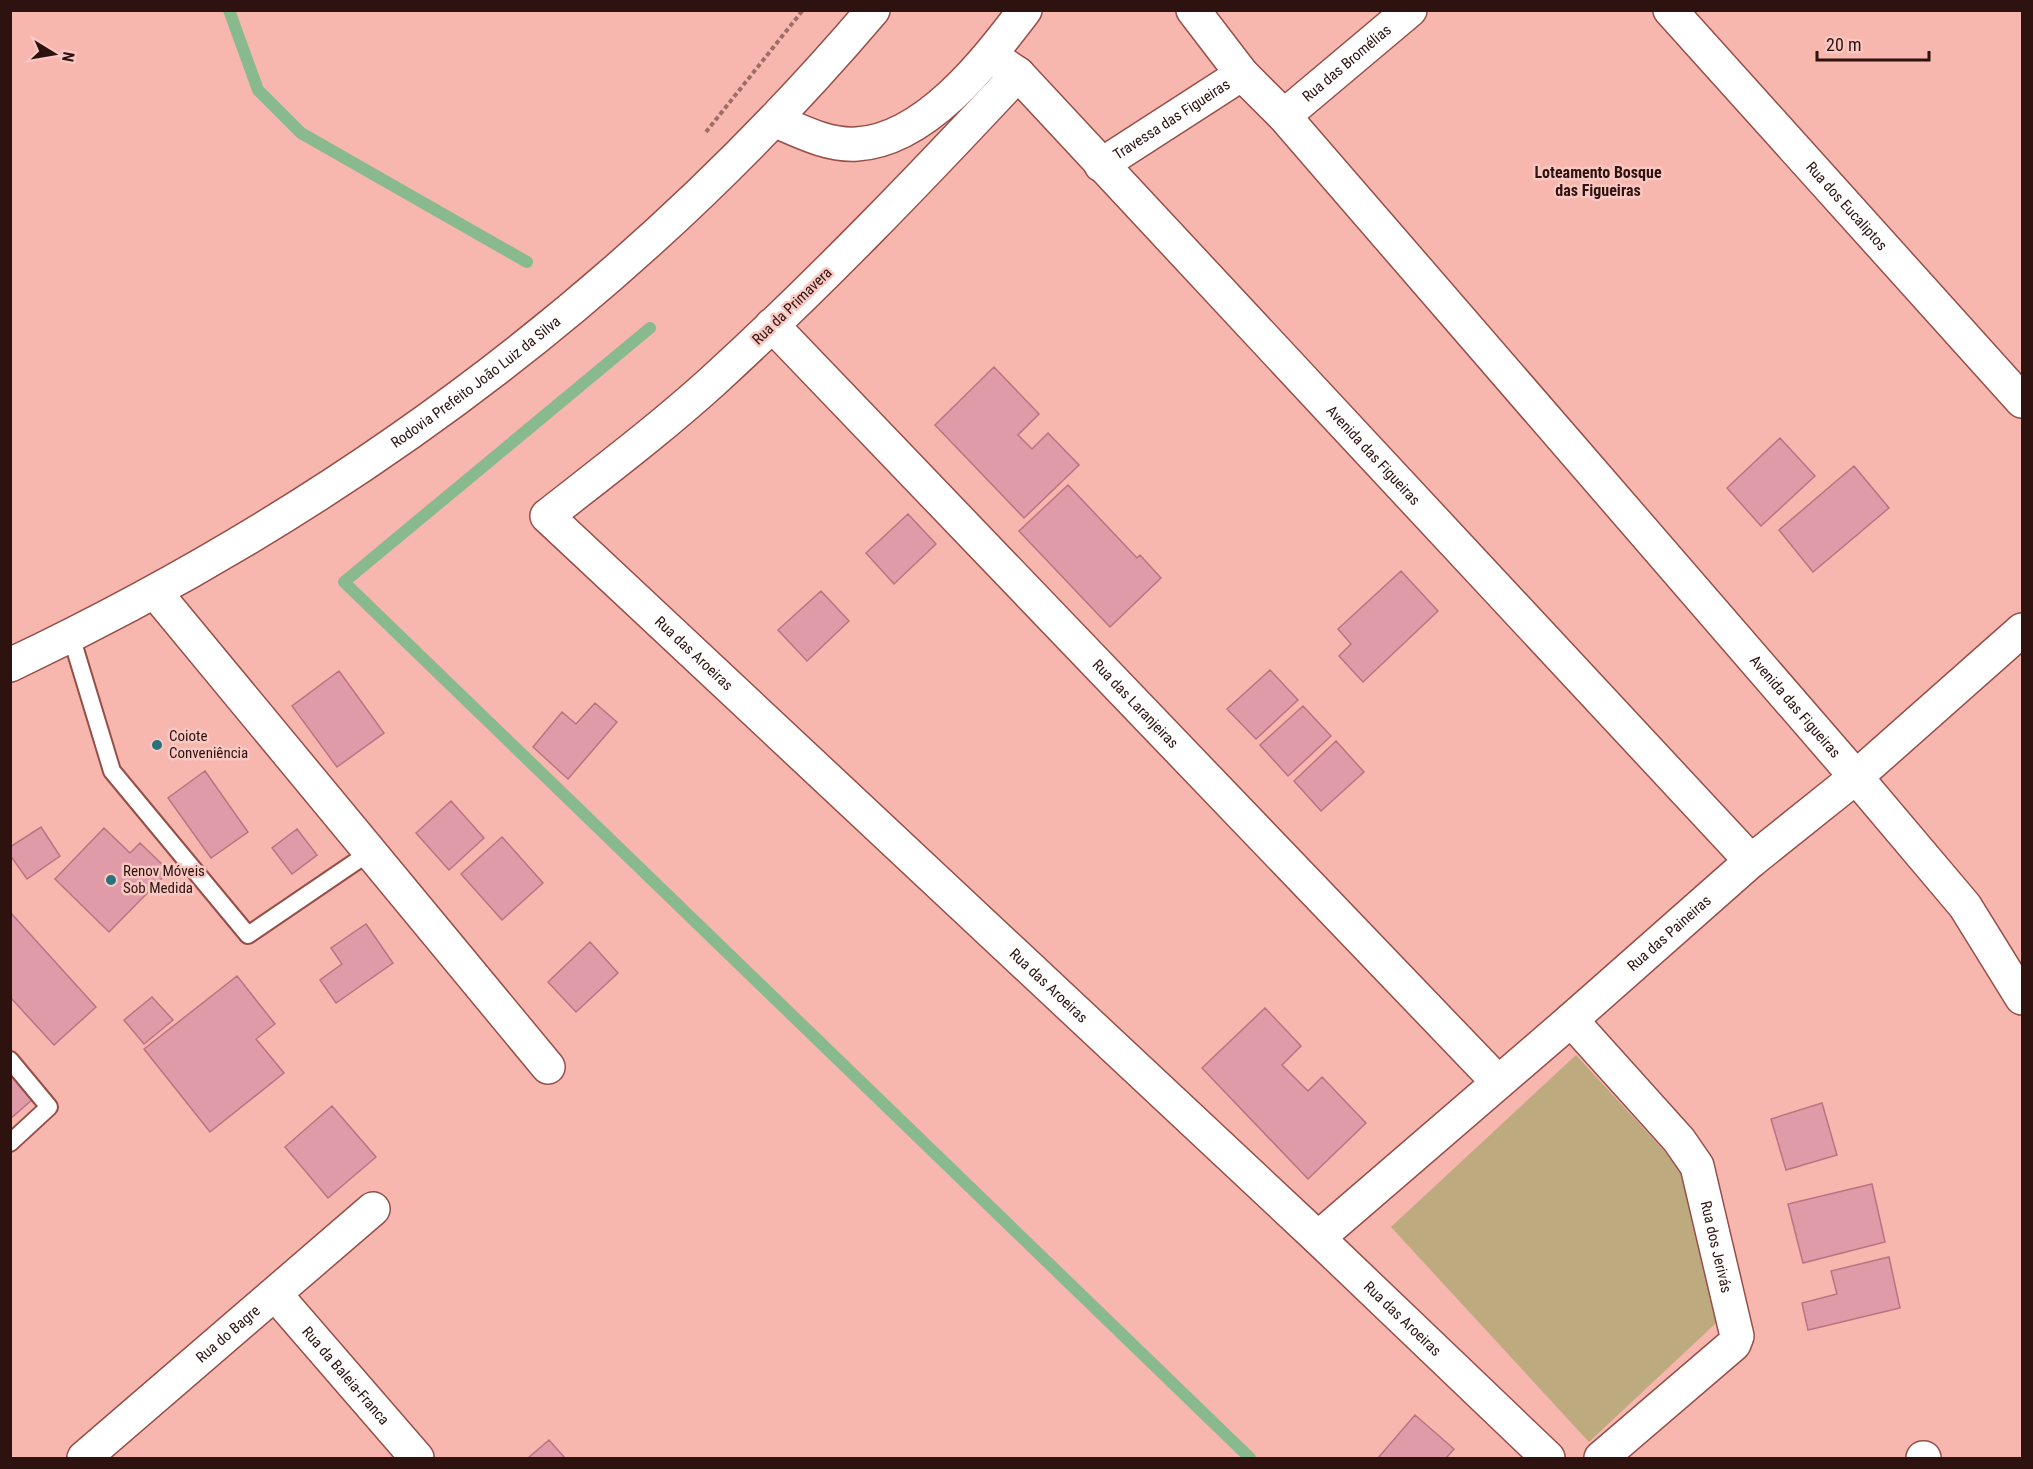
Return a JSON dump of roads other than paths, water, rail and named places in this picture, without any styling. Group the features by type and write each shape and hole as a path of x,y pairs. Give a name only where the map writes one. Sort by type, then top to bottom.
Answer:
{"street":[{"name":"Rodovia Prefeito João Luiz da Silva","path":"10,665 155,592 279,520 384,452 480,382 615,272 692,202 774,120 873,10"},
{"path":"774,120 823,141 856,145 888,139 917,122 957,91 990,55 1025,10"},
{"name":"Avenida das Figueiras","path":"1193,10 1242,74 1284,116 1965,906 2022,998"},
{"name":"Rua das Bromélias","path":"1284,116 1410,10"},
{"name":"Rua dos Eucaliptos","path":"1670,10 2022,401"},
{"name":"Avenida das Figueiras","path":"990,55 1018,74 1751,861"},
{"name":"Rua da Primavera","path":"547,516 646,438 772,325 857,243 1018,74"},
{"name":"Travessa das Figueiras","path":"1101,165 1242,74"},
{"name":"Rua das Laranjeiras","path":"772,325 1498,1082"},
{"name":"Rua das Aroeiras","path":"547,516 1318,1238 1548,1458"},
{"path":"155,592 548,1067"},
{"name":"Rua das Paineiras","path":"1318,1238 1751,861 1856,777 2022,630"},
{"name":"Rua dos Jerivás","path":"1571,1020 1693,1158 1697,1166 1737,1336 1734,1344 1601,1458"},
{"name":"Rua do Bagre","path":"84,1458 373,1209"},
{"name":"Rua da Baleia-Franca","path":"275,1294 417,1458"}],"lane":[{"path":"71,636 111,771 248,935 370,852"},
{"path":"10,1060 49,1107 10,1143"}],"waterway":[{"path":"229,10 258,90 301,133 527,262"},
{"path":"650,328 344,582 1250,1458"}],"place":[{"name":"Coiote Conveniência","path":"157,745"},
{"name":"Renov Móveis Sob Medida","path":"111,880"}],"district":[{"name":"Loteamento Bosque das Figueiras","path":"1598,181"}]}
